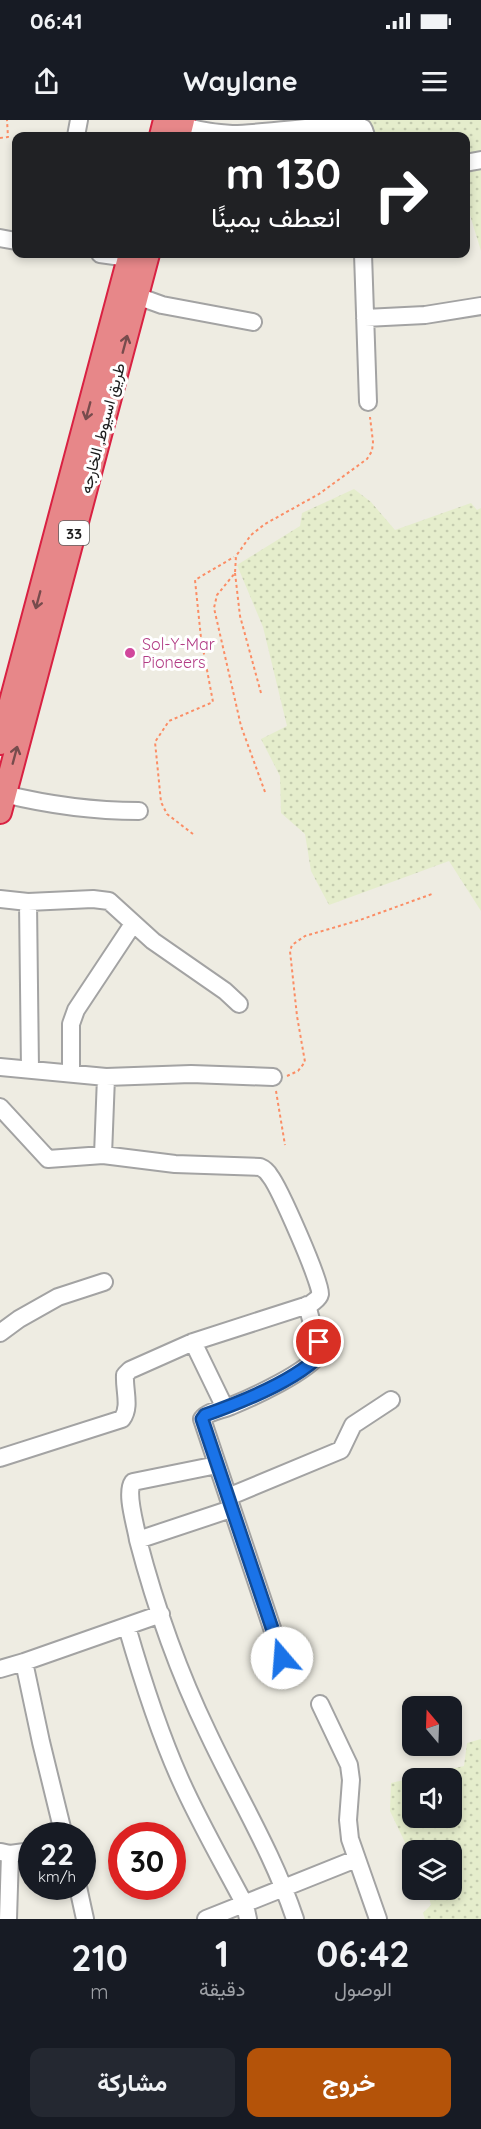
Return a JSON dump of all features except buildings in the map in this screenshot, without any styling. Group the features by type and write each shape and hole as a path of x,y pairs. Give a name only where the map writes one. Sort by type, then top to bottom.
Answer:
{"highway":[{"name":"طريق اسيوط, الخارجه","path":"1,800 62,546 135,258"},
{"name":"طريق اسيوط, الخارجه","path":"0,743 137,296 136,258"}],"street":[{"path":"288,132 315,131 337,122 360,127 365,132"},
{"path":"177,125 211,132"},
{"path":"363,258 368,402"},
{"path":"137,296 162,305 254,322"},
{"path":"365,318 425,315 481,306"},
{"path":"1,800 91,810 139,812"},
{"path":"0,898 28,902 103,900 109,902 166,951 225,991 239,1004"},
{"path":"28,902 30,1070"},
{"path":"71,1073 71,1024 76,1010 133,924"},
{"path":"0,1067 106,1077 191,1074 273,1077"},
{"path":"103,1155 106,1077"},
{"path":"0,1107 48,1159 103,1155 175,1164 264,1169 272,1177 320,1287 319,1297 307,1305 192,1342 127,1372 124,1383 127,1408 122,1419 0,1458"},
{"path":"0,1333 19,1319 58,1297 104,1282"},
{"path":"282,1658 202,1419 205,1415 225,1408 290,1376 320,1355 319,1342 307,1305"},
{"path":"192,1342 225,1408"},
{"path":"138,1540 230,1503 341,1450 344,1448 353,1425 391,1400"},
{"path":"217,1465 140,1479 131,1484 131,1503 147,1573 193,1700 208,1734 251,1815 284,1888 295,1919"},
{"path":"0,1669 127,1628 161,1614"},
{"path":"127,1628 148,1699 179,1778 246,1912"},
{"path":"24,1662 61,1822"},
{"path":"320,1704 349,1766 351,1780 348,1820 350,1839 378,1919"},
{"path":"5,1853 8,1919"},
{"path":"207,1919 246,1912 284,1888 356,1859"},
{"path":"81,1900 85,1919"}],"path":[{"path":"0,138 8,137 7,120"},
{"path":"193,834 167,814 161,802 155,742 170,721 213,702 201,638 195,580 236,556 251,535 265,525 319,495 367,459 372,451 373,442 368,402"},
{"path":"236,556 235,573 240,616 261,693"},
{"path":"235,573 217,595 214,608 241,726 265,792"},
{"path":"285,1145 273,1077 288,1076 298,1071 305,1062 297,1016 290,951 292,945 306,936 360,920 432,894"}],"green space":[{"path":"358,120 481,120 481,251 470,215 470,132 358,132"},
{"path":"354,489 371,502 395,530 471,503 477,510 481,508 481,911 449,861 329,905 311,871 305,834 281,813 280,776 261,739 287,726 263,627 237,565 300,526 302,513"},
{"path":"481,1739 481,1919 425,1919 423,1913 431,1905 430,1900 462,1900 462,1840 404,1840 390,1811 391,1783 402,1780 402,1828 462,1828 462,1768 455,1768 464,1766 467,1743"}],"place":[{"name":"Sol-Y-Mar Pioneers","path":"130,653"}],"route":[{"path":"282,1658 202,1419 203,1416 231,1406 307,1366 320,1355 319,1342"}]}
